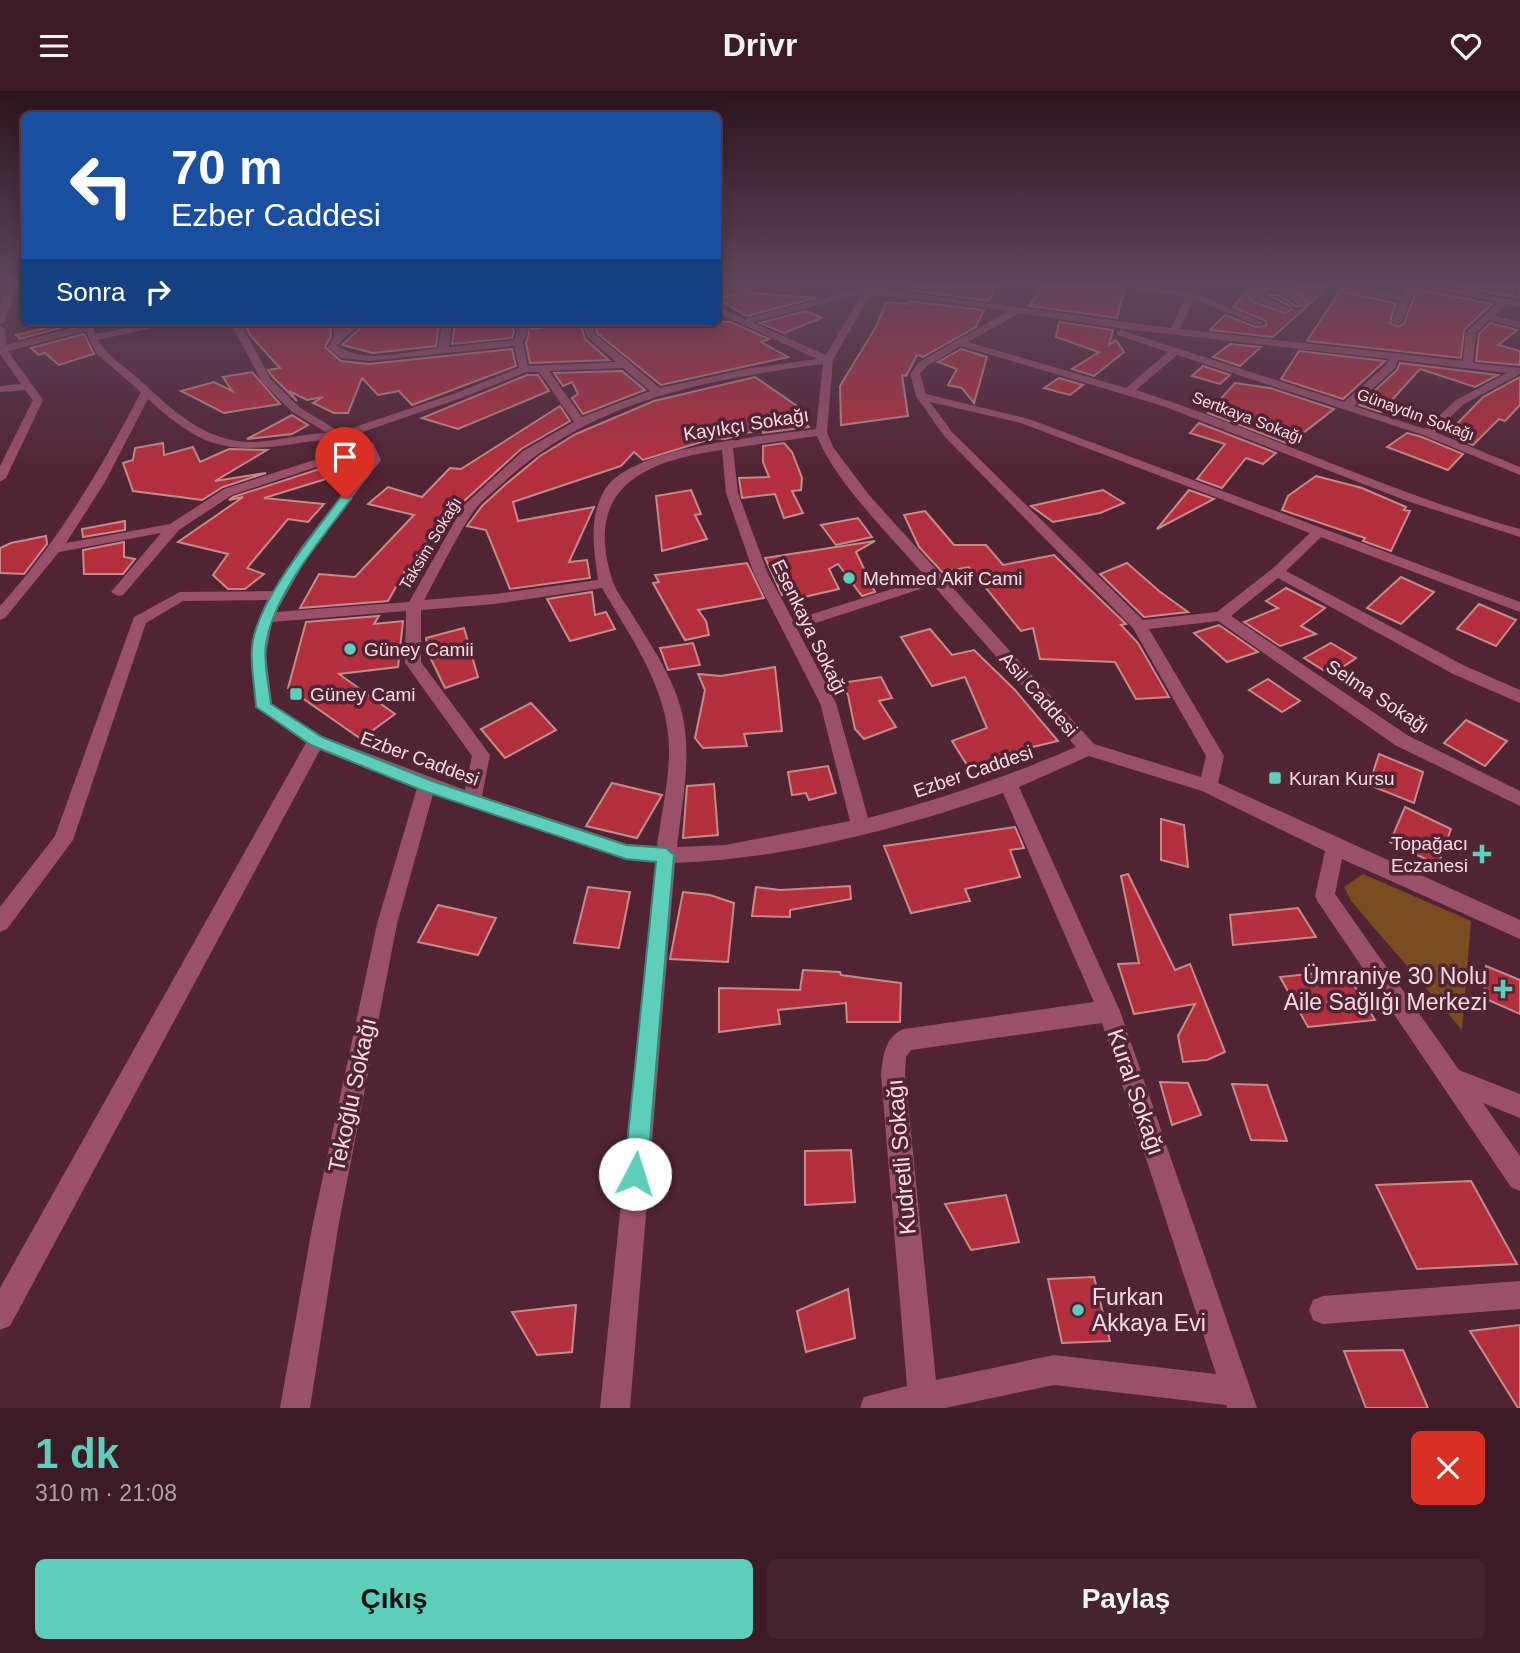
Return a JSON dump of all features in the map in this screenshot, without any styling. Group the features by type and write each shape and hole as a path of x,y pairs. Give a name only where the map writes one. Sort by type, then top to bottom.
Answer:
{"street":[{"path":"94,347 177,419 221,443 256,444 339,436 460,395 523,369 625,365"},
{"path":"249,347 266,380 295,409 339,436 357,439 369,446"},
{"path":"334,347 345,356 369,358 476,347"},
{"path":"519,347 523,369"},
{"path":"605,347 658,392"},
{"path":"800,347 828,360"},
{"path":"821,432 828,360 835,347"},
{"path":"952,347 923,364 915,374 920,397 948,434 1139,625 1215,756 1208,786"},
{"name":"Sertkaya Sokağı","path":"976,347 1130,390 1236,428 1381,488 1520,533"},
{"name":"Günaydın Sokağı","path":"1168,347 1427,433 1520,471"},
{"path":"1325,347 1519,371"},
{"path":"1468,364 1470,347"},
{"path":"0,478 37,400 1,350"},
{"path":"1130,390 1176,350"},
{"path":"1347,406 1391,366 1395,356"},
{"name":"Taksim Sokağı","path":"472,800 481,755 413,663 414,605 469,508 527,454 580,423 658,392 751,371 828,360"},
{"path":"542,369 580,423"},
{"path":"1427,433 1460,402 1519,371"},
{"path":"0,389 28,386"},
{"path":"0,615 59,548 113,459 146,392"},
{"path":"920,397 1025,421 1519,607"},
{"name":"Kayıkçı Sokağı","path":"615,1408 666,855 678,755 673,709 655,665 606,583 598,533 610,491 641,466 695,450 821,432"},
{"name":"Asil Caddesi","path":"821,432 827,447 864,498 1088,749 1208,786 1335,848 1520,930"},
{"name":"Esenkaya Sokağı","path":"727,445 732,493 761,574 791,626 828,703 861,827"},
{"path":"118,592 173,527 228,492 369,446"},
{"name":"Ezber Caddesi","path":"369,446 375,460 300,559 267,618 259,646 264,707 316,741 427,785 626,852 666,855 725,853 861,827 940,807 1007,784 1088,749"},
{"path":"59,548 173,527"},
{"path":"1139,625 1221,616 1277,572 1317,533"},
{"path":"1277,572 1459,670 1520,697"},
{"path":"791,626 937,579"},
{"path":"267,618 495,599 606,583"},
{"path":"0,923 63,840 139,620 180,597 279,595"},
{"name":"Selma Sokağı","path":"1221,616 1401,740 1520,799"},
{"path":"0,1316 316,741"},
{"name":"Kural Sokağı","path":"1007,784 1109,1011 1239,1400"},
{"name":"Tekoğlu Sokağı","path":"295,1408 325,1228 384,937 427,785"},
{"path":"1335,848 1325,896 1520,1178"},
{"name":"Kudretli Sokağı","path":"923,1398 893,1075 895,1053 904,1040 1109,1011"},
{"path":"1452,1079 1520,1106"},
{"path":"1323,1310 1520,1295"},
{"path":"875,1408 1054,1370 1239,1400"}],"shaded area":[{"path":"1363,874 1471,921 1462,1030 1352,902 1344,887"}],"building":[{"path":"91,347 94,354 59,365 45,353 39,355 31,348"},
{"path":"261,347 326,347 341,361 369,364 512,349 516,366 412,405 399,391 378,395 362,378 348,413 334,413 313,403 323,397 307,400 289,391 297,401 268,370 280,368"},
{"path":"352,347 423,347 373,353"},
{"path":"527,347 595,347 609,360 530,363"},
{"path":"615,347 771,347 788,357 661,385"},
{"path":"863,347 940,347 923,357 917,355 906,376 902,375 908,416 841,425 840,386"},
{"path":"1086,347 1121,347 1124,352 1094,376 1072,369 1099,352"},
{"path":"1225,347 1260,347 1240,366 1213,357"},
{"path":"1366,347 1462,347 1461,358"},
{"path":"1478,347 1507,347 1520,351 1520,365 1476,361"},
{"path":"961,349 987,357 974,403 962,388 948,385 957,369 938,362"},
{"path":"1299,351 1385,361 1343,399 1281,379"},
{"path":"1400,363 1498,375 1475,387 1420,369 1381,412 1359,405 1397,370"},
{"path":"1203,366 1230,375 1220,384 1192,376"},
{"path":"622,371 645,390 583,414 572,398 578,394 572,382 563,386 554,373"},
{"path":"252,372 280,404 224,413 181,391 214,382 232,391 223,377"},
{"path":"527,375 538,375 549,391 458,429 422,418"},
{"path":"755,377 797,406 809,427 763,433 762,429 725,439 714,438 643,460 634,452 621,466 513,502 518,521 594,507 569,562 587,560 590,578 510,589 486,530 467,526 482,506 506,484 540,456 576,434 654,401"},
{"path":"1520,377 1520,405 1505,421 1499,419 1473,445 1440,431 1443,428 1450,431 1483,397"},
{"path":"1059,378 1083,385 1070,395 1044,388"},
{"path":"1235,383 1270,388 1334,409 1289,444 1208,413"},
{"path":"560,406 570,421 521,449 462,503 450,525 411,571 410,568 405,571 388,601 300,608 319,574 355,577 414,515 368,504 388,487 422,497 450,468 461,469"},
{"path":"292,415 308,425 292,434 247,439"},
{"path":"1199,423 1276,453 1263,464 1246,458 1222,488 1197,479 1225,444 1190,433"},
{"path":"1407,433 1463,454 1448,470 1387,447"},
{"path":"163,443 164,455 193,447 200,462 229,449 267,450 215,481 266,473 223,487 202,500 133,491 123,463 133,460 135,448"},
{"path":"784,443 792,452 802,478 801,490 792,491 803,513 784,518 775,494 742,498 739,478 769,477 763,462 763,446"},
{"path":"350,459 352,471 264,498 324,504 308,522 288,519 247,568 264,574 245,589 228,589 213,575 228,554 178,542 243,497 229,500 233,497"},
{"path":"1316,476 1362,488 1410,511 1391,551 1363,541 1365,538 1282,510 1288,496"},
{"path":"691,490 701,514 695,515 707,539 662,551 656,496"},
{"path":"1103,490 1124,503 1100,513 1053,522 1031,506"},
{"path":"1189,490 1214,499 1157,529"},
{"path":"925,511 954,545 986,545 1003,565 1054,555 1126,624 1121,625 1138,643 1169,697 1136,699 1115,662 1040,659 1033,628 1021,631 969,567 942,572 919,547 904,515"},
{"path":"858,518 872,537 836,545 821,525"},
{"path":"125,521 125,530 83,537 82,529"},
{"path":"46,536 47,544 24,574 0,573 0,548"},
{"path":"875,541 856,552 875,592 862,596 838,564 829,569 839,589 795,599 792,593 782,595 765,558"},
{"path":"124,542 124,557 135,559 123,574 84,574 83,550"},
{"path":"747,563 764,598 698,610 706,621 709,635 685,640 653,583 659,582 655,575"},
{"path":"1127,563 1188,612 1144,617 1100,574"},
{"path":"1401,577 1434,592 1401,624 1367,608"},
{"path":"1286,588 1325,608 1301,626 1316,634 1280,646 1244,622 1278,608 1266,601"},
{"path":"592,592 595,615 606,612 615,629 570,641 547,599"},
{"path":"1479,604 1516,620 1496,646 1457,629"},
{"path":"379,616 374,624 403,621 398,667 339,674 395,714 361,739 288,688 306,622"},
{"path":"1219,625 1258,652 1227,662 1194,633"},
{"path":"464,628 478,677 445,688 429,655 426,638"},
{"path":"930,629 952,655 974,650 1015,690 1058,741 1007,753 1011,759 967,765 952,741 987,728 965,677 932,686 901,637"},
{"path":"693,643 700,665 668,670 660,648"},
{"path":"1331,643 1356,658 1331,675 1304,658"},
{"path":"775,667 782,731 744,734 747,746 703,748 695,738 705,690 698,674 721,676"},
{"path":"881,677 892,698 879,701 896,727 864,739 855,729 848,695 841,683"},
{"path":"1268,679 1300,701 1282,712 1249,690"},
{"path":"531,703 556,730 505,758 481,729"},
{"path":"1466,720 1507,741 1485,766 1444,743"},
{"path":"1379,754 1423,772 1414,803 1369,785"},
{"path":"828,766 836,793 809,800 806,793 792,795 788,772"},
{"path":"612,783 662,795 637,838 586,826"},
{"path":"714,784 718,835 683,838 687,786"},
{"path":"1405,807 1451,829 1438,865 1390,842"},
{"path":"1161,819 1184,825 1188,867 1161,860"},
{"path":"1015,827 1024,848 1010,850 1020,877 965,889 970,901 911,913 884,846"},
{"path":"1128,874 1175,970 1190,964 1225,1052 1207,1060 1183,1062 1178,1036 1195,1004 1134,1014 1118,964 1139,963 1121,876"},
{"path":"850,886 851,899 790,910 790,917 752,916 756,887 780,890"},
{"path":"588,887 630,892 619,948 574,943"},
{"path":"683,892 710,895 734,903 728,962 670,959"},
{"path":"438,905 496,918 478,955 418,942"},
{"path":"1298,908 1316,937 1233,945 1230,915"},
{"name":"Ümraniye 30 Nolu Aile Sağlığı Merkezi","path":"1486,966 1520,980 1520,1014 1484,998"},
{"path":"803,970 840,972 841,975 901,983 900,1022 847,1022 846,1003 778,1010 780,1024 719,1032 719,988 800,990"},
{"path":"1345,970 1375,1020 1308,1027 1280,977"},
{"path":"1160,1082 1188,1083 1201,1115 1172,1125"},
{"path":"1232,1084 1267,1085 1287,1141 1251,1140"},
{"path":"851,1150 855,1202 805,1205 805,1151"},
{"path":"1471,1181 1517,1264 1417,1269 1376,1185"},
{"path":"1006,1195 1019,1242 971,1250 945,1204"},
{"name":"Furkan Akkaya Evi","path":"1094,1277 1110,1341 1062,1343 1048,1279"},
{"path":"848,1289 855,1338 806,1352 797,1311"},
{"path":"576,1305 572,1352 537,1355 512,1312"},
{"path":"1520,1325 1520,1408 1518,1408 1470,1331"},
{"path":"1403,1350 1428,1408 1366,1408 1344,1351"}],"place":[{"name":"Mehmed Akif Cami","path":"849,578"},
{"name":"Güney Camii","path":"350,649"},
{"name":"Güney Cami","path":"296,694"},
{"name":"Kuran Kursu","path":"1275,778"},
{"name":"Topağacı Eczanesi","path":"1482,854"},
{"name":"Ümraniye 30 Nolu Aile Sağlığı Merkezi","path":"1503,989"},
{"name":"Furkan Akkaya Evi","path":"1078,1310"}],"route":[{"path":"345,499 300,559 267,618 259,646 264,707 316,741 427,785 626,852 666,855 635,1174"}]}
